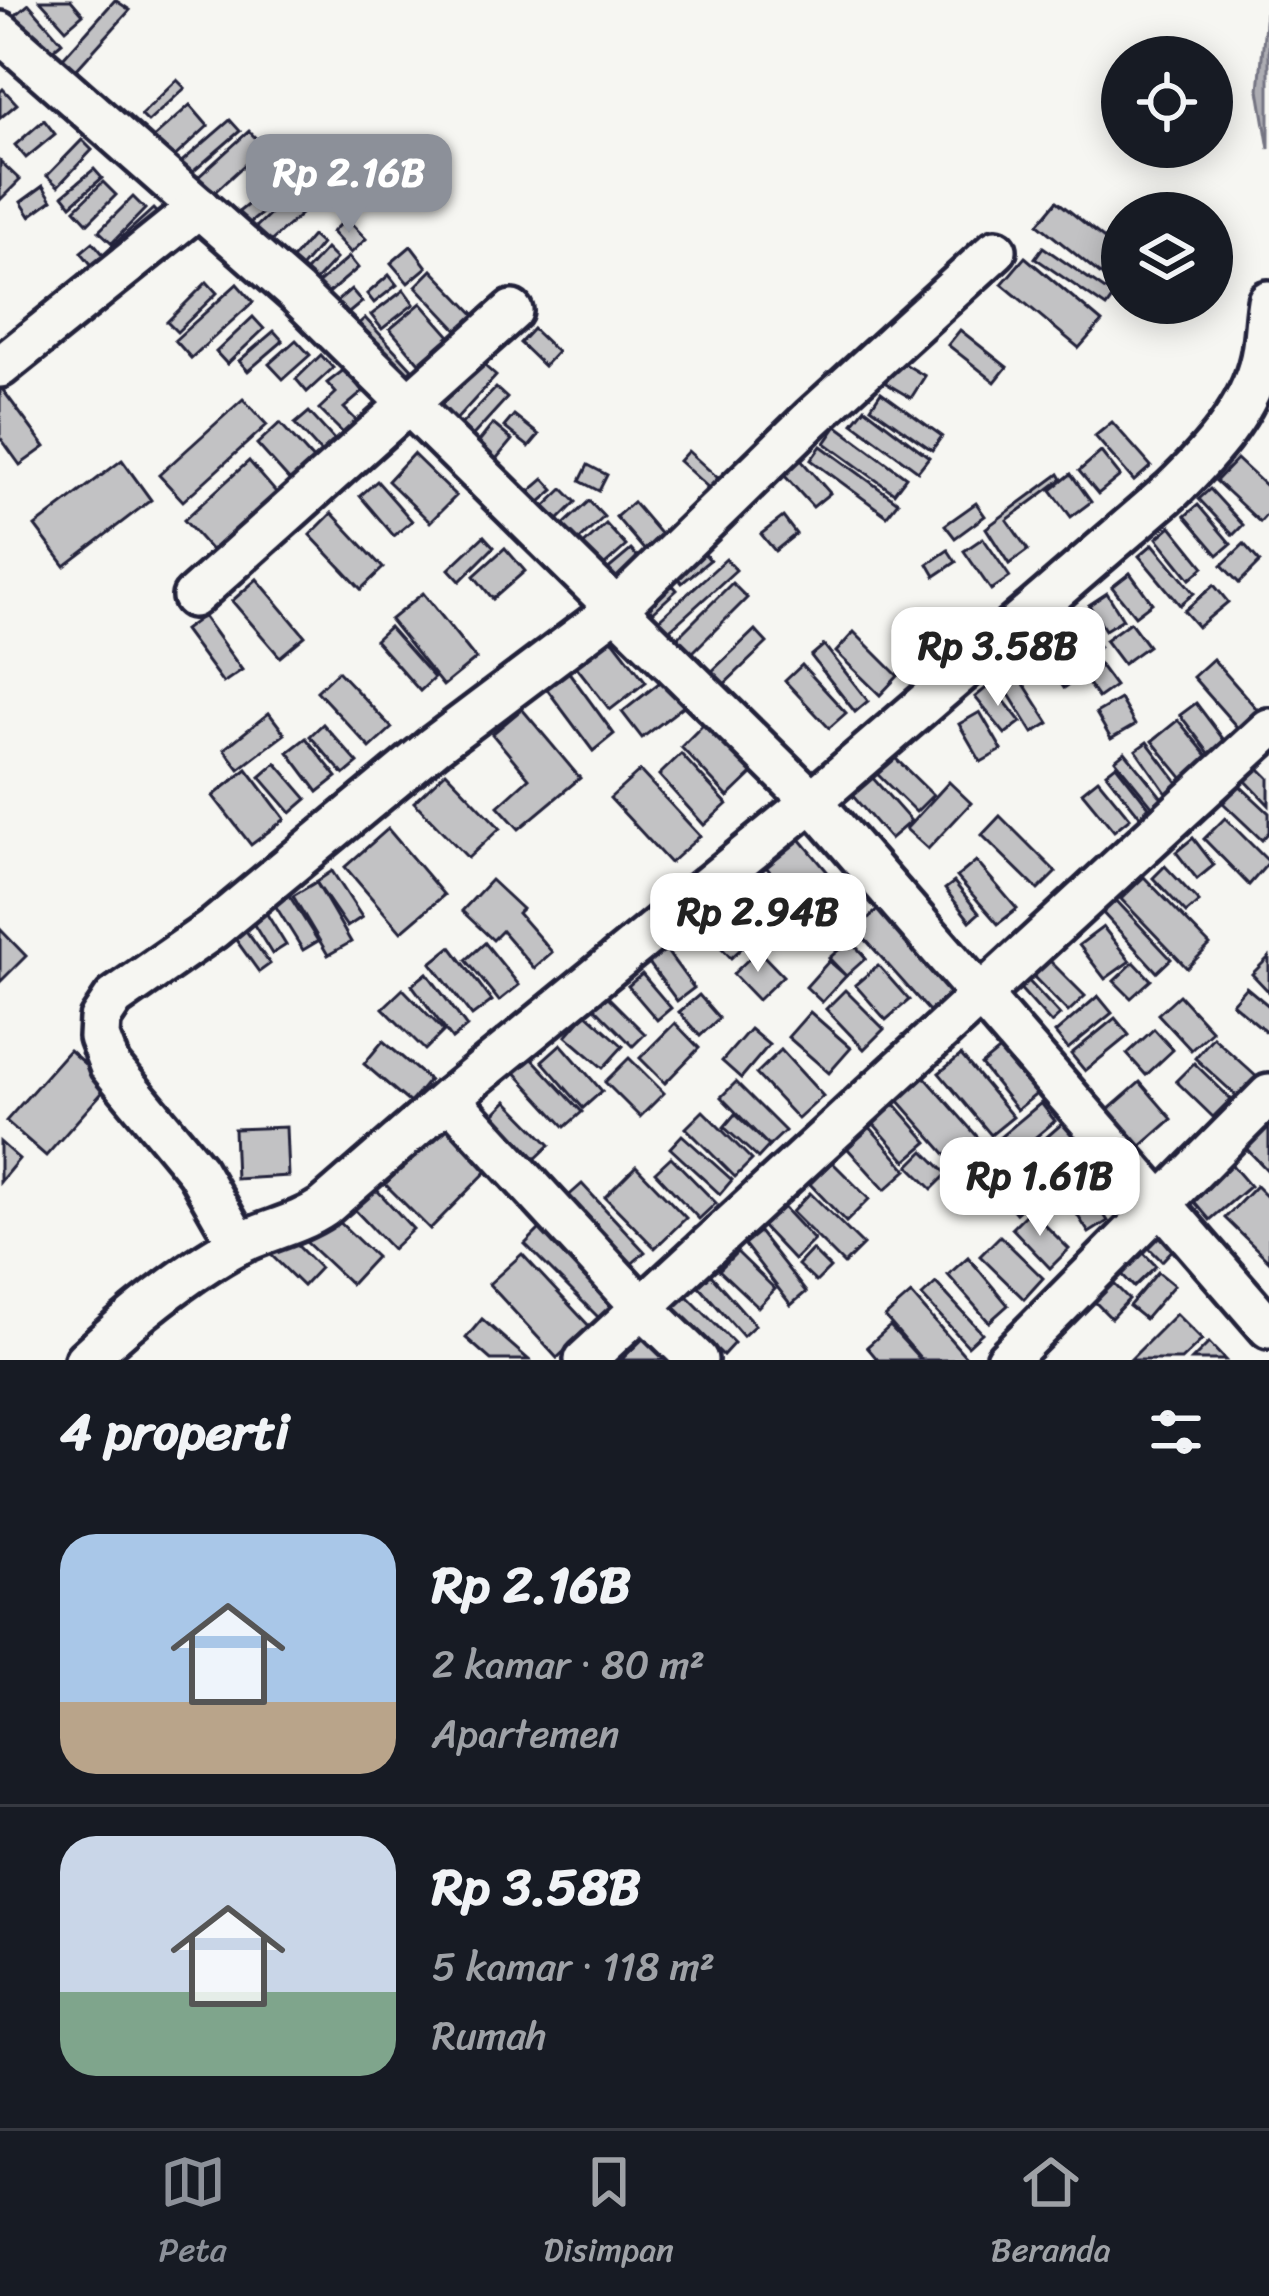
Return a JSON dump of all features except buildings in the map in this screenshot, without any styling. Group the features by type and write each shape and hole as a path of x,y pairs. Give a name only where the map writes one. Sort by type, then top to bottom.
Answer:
{"street":[{"path":"0,32 296,293 812,801 1269,1328"},
{"path":"0,367 199,207"},
{"path":"238,1244 196,1171 110,1066 99,1037 100,1019 114,998 213,929 434,746 616,608 812,418 996,250"},
{"path":"85,1360 124,1324 238,1244 303,1222 324,1208 449,1098 812,801 1148,512 1217,444 1261,362 1268,302"},
{"path":"193,597 512,310"},
{"path":"585,1360 1269,729"},
{"path":"1006,1360 1269,1095"},
{"path":"449,1098 697,1360"}],"shaded area":[{"path":"1269,0 1269,149 1259,90"}]}
